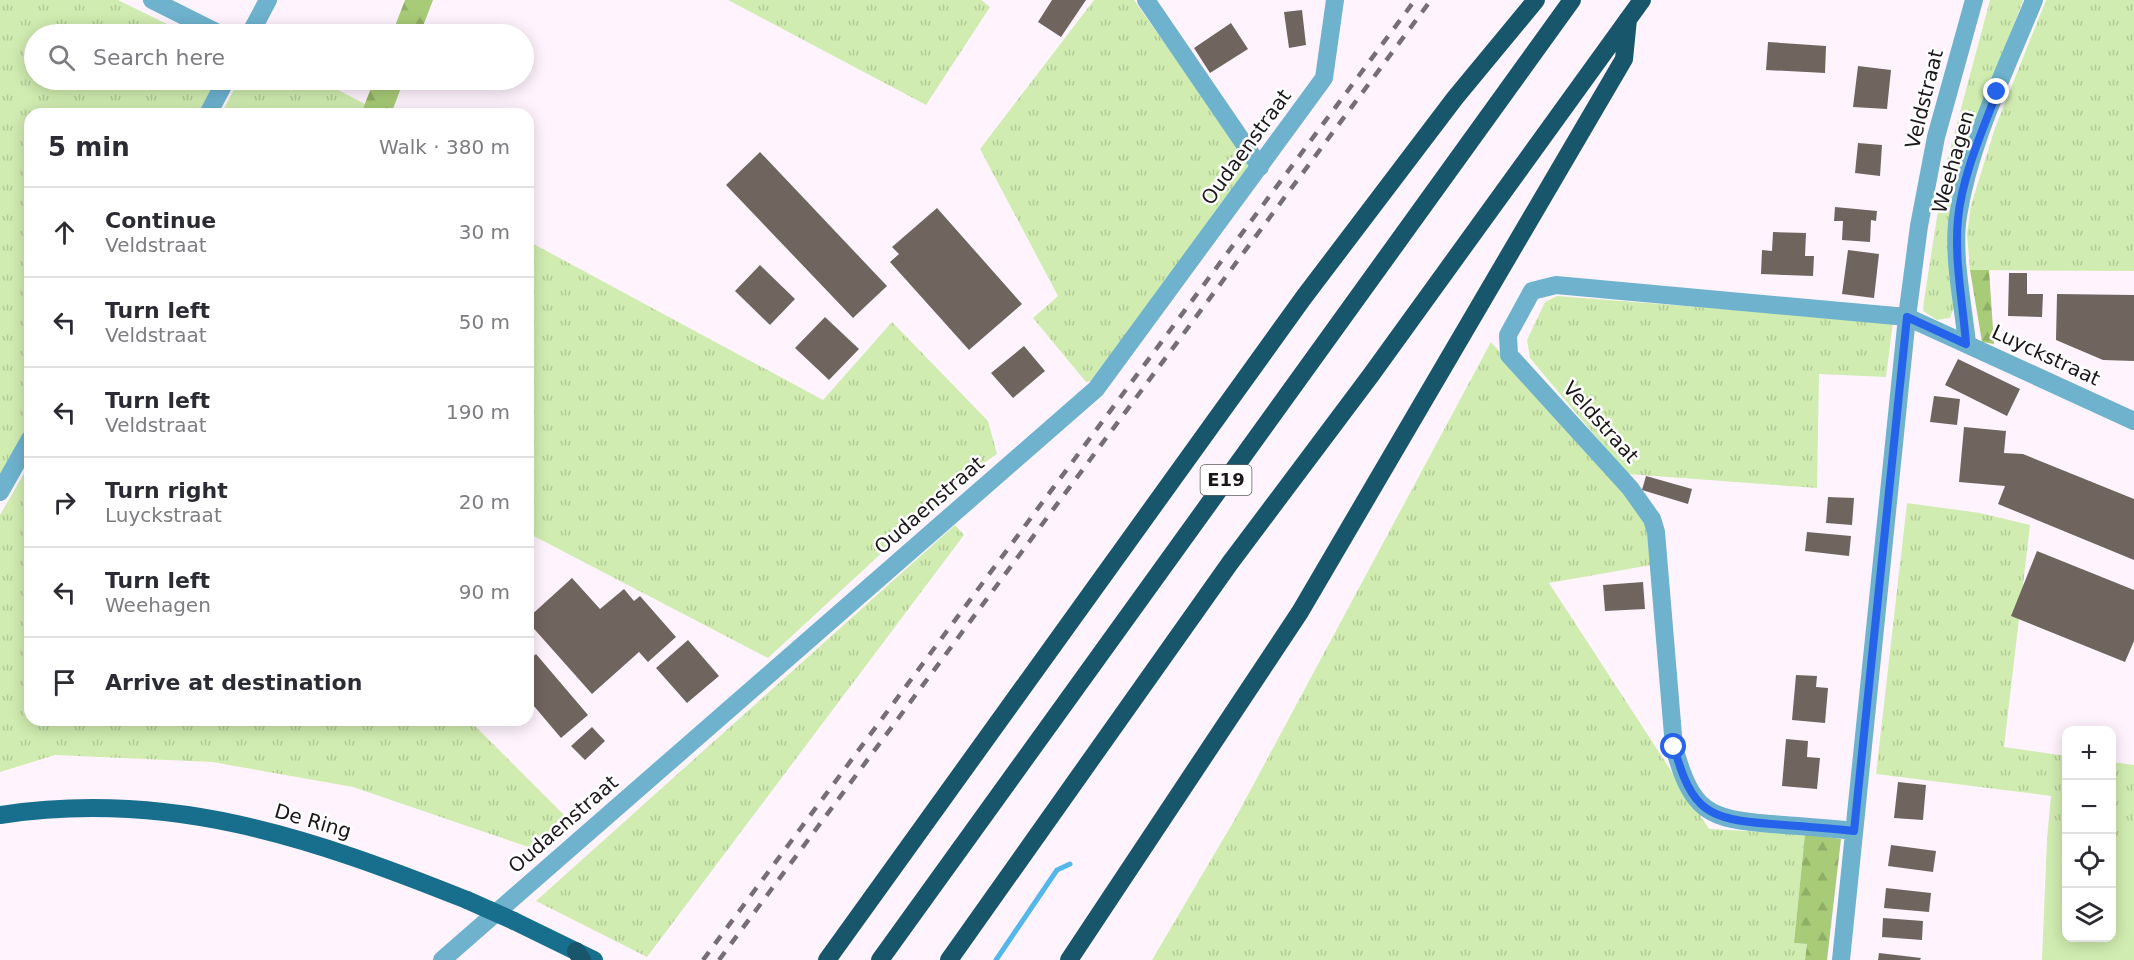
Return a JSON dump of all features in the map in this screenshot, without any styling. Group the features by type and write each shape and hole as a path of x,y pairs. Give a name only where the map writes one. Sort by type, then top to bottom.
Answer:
{"highway":[{"path":"827,960 1304,297 1462,89 1536,0"},
{"name":"E19","path":"880,960 1572,0"},
{"name":"E19","path":"949,960 1230,563 1378,365 1642,0"},
{"path":"1069,960 1300,612 1624,59 1628,19"}],"main road":[{"name":"De Ring","path":"0,815 32,810 115,807 207,817 310,841 371,862 466,900 514,921 579,955 594,960"}],"street":[{"path":"152,0 200,24"},
{"path":"255,24 268,0"},
{"path":"1146,0 1260,167"},
{"name":"Oudaenstraat","path":"442,960 1096,389 1324,78 1335,0"},
{"name":"Veldstraat","path":"1841,960 1907,317 1919,226 1936,137 1974,0"},
{"name":"Weehagen","path":"1966,344 1957,239 1958,217 1977,146 2034,0"},
{"path":"211,108 221,90"},
{"name":"Veldstraat","path":"1854,831 1722,818 1701,804 1690,789 1674,747 1656,532 1652,519 1630,488 1509,355 1508,335 1532,291 1556,285 1907,317"},
{"name":"Luyckstraat","path":"1907,317 2134,421"},
{"path":"0,492 24,450"}],"green space":[{"path":"0,0 118,0 167,24 24,24 24,90 211,90 201,108 24,108 24,433 0,477"},
{"path":"405,0 433,0 424,24 396,24"},
{"path":"728,0 981,0 990,7 926,105"},
{"path":"1094,0 1134,0 1243,153 1248,165 1246,172 1091,381 1086,382 1033,318 1058,296 980,149"},
{"path":"1990,0 2023,0 1953,194 1949,218 1955,305 1950,318 1937,320 1923,311 1944,172"},
{"path":"2046,0 2134,0 2134,271 1970,270 1967,234 1971,205 1995,128"},
{"path":"234,90 338,90 365,104 363,108 224,108"},
{"path":"370,90 400,90 393,108 363,108"},
{"path":"534,244 823,400 892,322 988,421 997,454 962,479 768,658 534,536"},
{"path":"1970,270 1989,270 1994,344 1982,342"},
{"path":"1557,296 1893,322 1886,377 1819,374 1817,488 1627,474 1530,358 1527,340 1545,302"},
{"path":"1491,342 1639,508 1650,540 1651,565 1549,583 1709,829 1805,834 1794,943 1807,944 1805,960 1152,960 1235,819"},
{"path":"24,473 24,726 475,726 574,825 534,849 353,787 212,762 55,755 0,772 0,515"},
{"path":"1907,503 1980,513 2030,525 2004,747 2062,755 2062,839 2047,839 2051,796 1876,774"},
{"path":"955,525 964,535 647,957 536,901"},
{"path":"2116,763 2134,765 2134,841 2116,841"},
{"path":"1805,834 1841,839 1827,960 1805,960 1807,944 1794,943"},
{"path":"2047,839 2062,839 2062,942 2116,942 2116,841 2134,841 2134,960 2042,960"}],"building":[{"path":"1052,0 1086,0 1061,37 1038,22"},
{"path":"1302,10 1306,45 1289,48 1284,12"},
{"path":"1231,23 1248,49 1210,73 1194,48"},
{"path":"1768,42 1826,46 1825,73 1766,70"},
{"path":"1858,66 1891,70 1887,109 1853,107"},
{"path":"1858,143 1882,145 1880,176 1855,173"},
{"path":"760,152 887,286 853,318 726,185"},
{"path":"1835,207 1877,211 1876,221 1871,220 1870,242 1842,240 1843,221 1834,221"},
{"path":"937,208 1022,304 969,350 890,262 899,254 892,247"},
{"path":"1773,232 1806,233 1805,256 1814,256 1813,276 1761,274 1762,250 1772,251"},
{"path":"1848,250 1879,254 1874,298 1842,294"},
{"path":"760,265 795,299 770,325 735,291"},
{"path":"2009,273 2027,273 2027,294 2043,294 2042,317 2008,316"},
{"path":"2057,294 2134,295 2134,361 2103,360 2056,340"},
{"path":"825,317 859,349 829,380 795,348"},
{"path":"1024,346 1045,371 1013,398 991,373"},
{"path":"1958,359 2020,389 2007,416 1945,385"},
{"path":"1934,396 1960,399 1957,425 1930,422"},
{"path":"1964,427 2006,431 2004,453 2023,454 2134,499 2134,560 1998,504 2005,486 1959,482"},
{"path":"1646,476 1692,489 1688,504 1642,490"},
{"path":"1828,497 1854,498 1852,525 1826,523"},
{"path":"1807,532 1851,536 1849,556 1805,551"},
{"path":"2037,551 2134,590 2134,641 2125,662 2011,616"},
{"path":"572,578 600,609 624,589 634,601 640,596 676,637 648,662 639,652 592,694 534,629 534,613"},
{"path":"1643,582 1645,609 1605,611 1603,585"},
{"path":"688,640 719,676 687,703 656,668"},
{"path":"536,654 588,715 561,738 534,706 534,656"},
{"path":"1796,675 1817,676 1816,687 1828,688 1825,723 1792,720"},
{"path":"592,727 605,741 585,760 571,746"},
{"path":"1786,739 1808,741 1807,757 1820,758 1817,789 1782,786"},
{"path":"1898,782 1926,785 1923,820 1894,818"},
{"path":"1891,845 1936,851 1933,872 1888,866"},
{"path":"1886,888 1931,893 1929,912 1884,908"},
{"path":"1883,918 1923,921 1922,940 1882,937"},
{"path":"1879,953 1921,958 1920,960 1878,960"}],"waterway":[{"path":"996,960 1057,870 1070,864"}],"railway":[{"path":"703,960 1415,0"},
{"path":"719,960 1431,0"}],"route":[{"path":"1674,747 1690,789 1701,804 1722,818 1854,831 1907,317 1966,344 1957,239 1958,217 1977,146 1997,92"}]}
